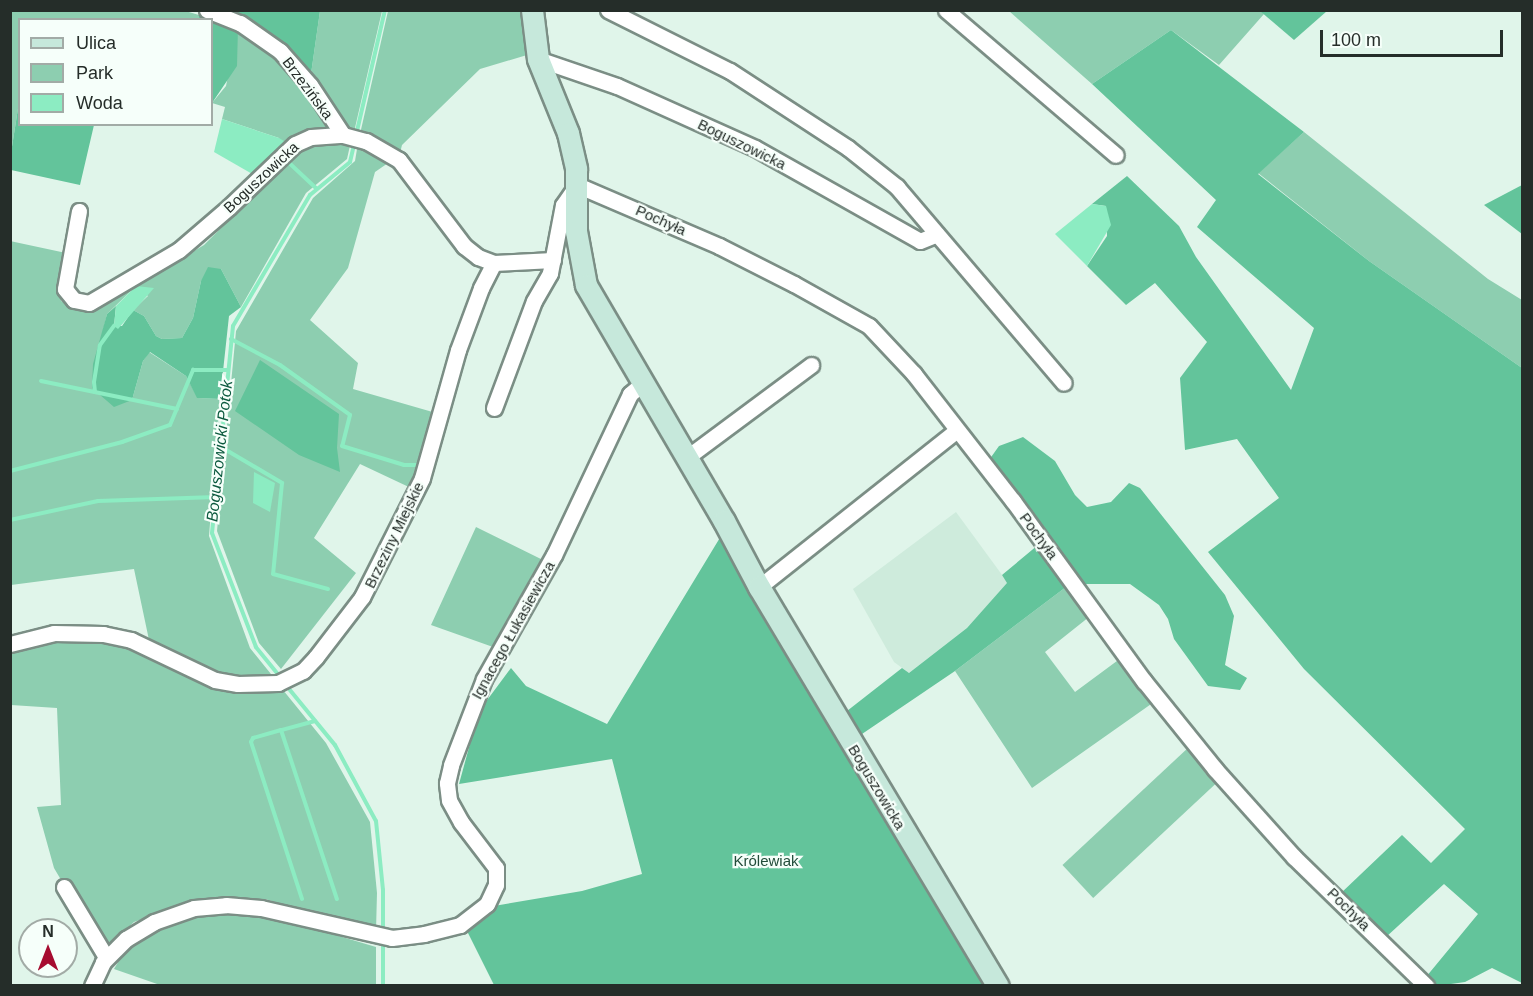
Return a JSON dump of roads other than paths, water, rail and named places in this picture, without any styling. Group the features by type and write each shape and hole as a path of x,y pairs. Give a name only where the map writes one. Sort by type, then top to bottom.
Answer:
{"street":[{"name":"Brzezińska","path":"207,10 240,23 280,51 310,85 343,135"},
{"name":"Boguszowicka","path":"532,10 538,59 568,133 577,185 576,231 586,285 759,587 998,986"},
{"path":"608,10 730,71 848,148 897,187 1064,383"},
{"path":"946,10 1116,155"},
{"name":"Boguszowicka","path":"538,59 617,86 755,148 920,241 937,234"},
{"name":"Boguszowicka","path":"79,211 65,289 74,300 89,303 179,250 229,207 295,144 311,137 343,135 366,141 399,160 464,246 478,257 494,263"},
{"path":"494,408 534,301 550,273 563,205 577,185"},
{"name":"Pochyła","path":"577,185 719,246 794,284 868,326 914,374 956,431 1013,501 1144,681 1215,769 1294,857 1426,986"},
{"path":"494,263 553,260"},
{"name":"Brzeziny Miejskie","path":"10,644 54,633 103,634 145,645 225,683 282,681 303,670 316,657 362,597 381,564 424,471 458,351 494,263"},
{"path":"686,458 812,365"},
{"name":"Ignacego Łukasiewicza","path":"92,986 98,968 106,957 126,939 154,922 181,911 205,906 261,908 392,938 424,934 460,925 487,904 496,885 496,868 461,822 449,800 447,783 451,765 484,679 554,555 630,394 642,384"},
{"path":"759,587 956,431"},
{"path":"64,887 106,957"}],"water":[{"path":"222,119 279,138 284,141 280,151 254,175 214,152"},
{"path":"1092,204 1106,206 1111,225 1087,266 1055,234"},
{"path":"136,286 154,288 118,329 114,326 116,306"},
{"path":"254,472 275,483 270,512 253,503"}],"waterway":[{"name":"Boguszowicki Potok","path":"357,131 385,10"},
{"name":"Boguszowicki Potok","path":"281,678 256,647 212,533 233,326 310,195 350,162 354,144"},
{"path":"286,160 317,189"},
{"path":"95,392 94,382 100,345 114,326"},
{"path":"231,339 280,365 350,415 342,446 404,465 419,465"},
{"path":"10,471 122,442 170,425 193,370 228,370"},
{"path":"41,381 177,409"},
{"path":"221,447 282,483 273,574 328,589"},
{"path":"10,520 98,501 216,497"},
{"name":"Boguszowicki Potok","path":"285,684 335,745 376,821 383,890 383,931"},
{"path":"315,721 281,730 337,899"},
{"path":"281,730 253,738 251,742 302,899"},
{"name":"Boguszowicki Potok","path":"383,944 383,986"}],"park label":[{"name":"Królewiak","path":"766,861"}]}
